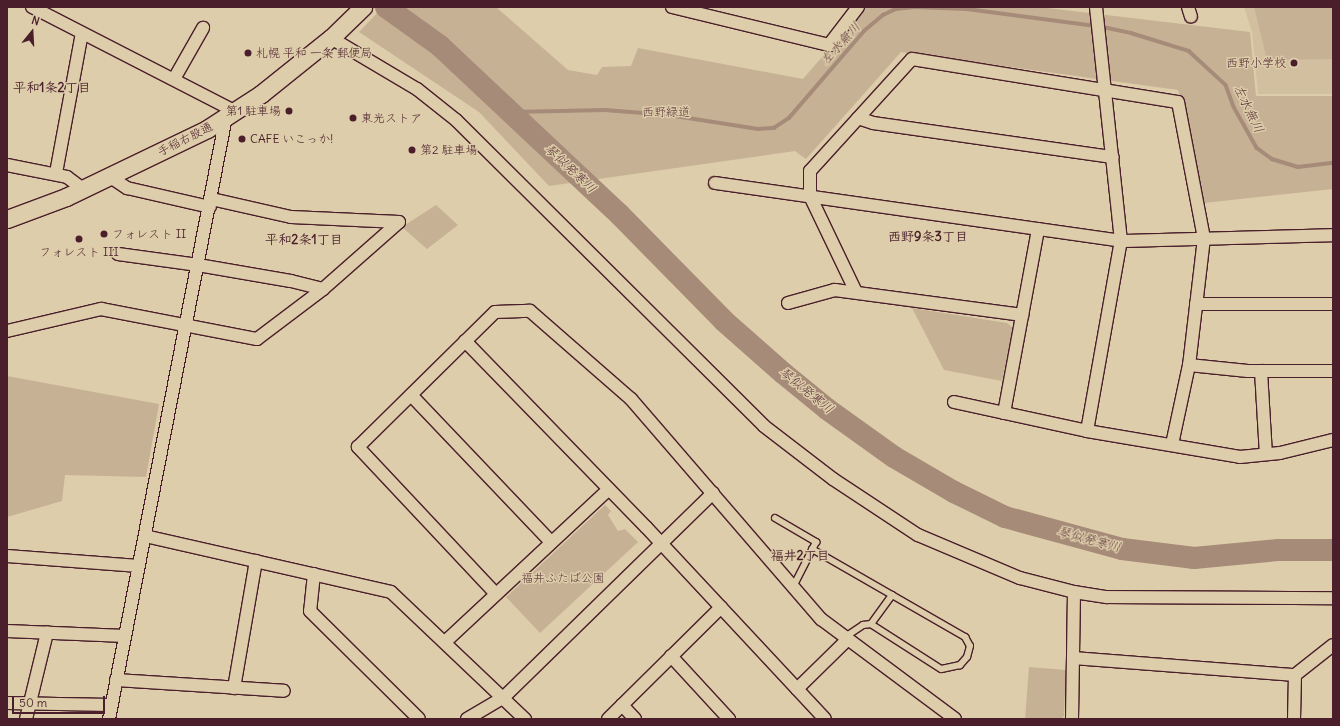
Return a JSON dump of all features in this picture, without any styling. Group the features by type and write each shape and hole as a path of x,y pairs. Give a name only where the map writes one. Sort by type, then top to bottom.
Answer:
{"street":[{"path":"32,7 174,79 230,114 198,265 109,719"},
{"name":"手稲右股通","path":"7,219 84,189 207,129 261,94 331,38 363,7"},
{"path":"672,7 829,45 858,7"},
{"path":"1087,431 1121,242 1113,157 1103,91 1097,10"},
{"path":"174,79 204,28"},
{"path":"56,173 82,33"},
{"path":"331,38 417,89 456,120 764,426 833,479 918,535 1020,578 1074,592 1107,597 1333,598"},
{"path":"856,292 810,196 810,171 912,59 1178,102 1204,238 1189,365 1172,444"},
{"path":"858,118 873,123 1113,157"},
{"path":"7,165 56,173 67,177 84,189"},
{"path":"7,331 101,309 257,339 323,290 399,222 291,217 127,188 109,176"},
{"path":"715,183 1121,242 1204,238 1333,236"},
{"path":"1004,413 1038,229"},
{"path":"118,254 198,265 291,281 323,290"},
{"path":"788,303 835,290 1022,315"},
{"path":"1196,304 1333,304"},
{"path":"496,594 358,447 495,312 530,311 631,399 821,619 955,719"},
{"path":"465,342 662,544 825,719"},
{"path":"1189,365 1261,372 1333,371"},
{"path":"1261,372 1266,454"},
{"path":"411,395 552,542"},
{"path":"954,402 1087,431 1172,444 1240,457 1266,454 1333,440"},
{"path":"445,642 609,489"},
{"path":"467,719 504,697 713,494"},
{"path":"145,536 391,592 504,697 524,719"},
{"path":"7,556 139,566"},
{"path":"234,688 256,561"},
{"path":"314,574 310,611 419,719"},
{"path":"1072,719 1074,592"},
{"path":"608,719 721,607"},
{"path":"7,632 125,636"},
{"path":"26,719 47,633"},
{"path":"797,689 847,638"},
{"path":"1073,658 1295,675 1333,645"},
{"path":"671,656 729,719"},
{"path":"1294,719 1295,675"},
{"path":"116,680 284,691"},
{"path":"7,703 111,705"},
{"path":"622,705 635,719"}],"lane":[{"path":"775,518 816,542 793,586"},
{"path":"812,549 965,637 970,646 967,657 960,665 941,669 871,624 863,625 847,638"},
{"path":"871,624 892,595"}],"shaded area":[{"name":"西野小学校","path":"1244,7 1333,7 1333,94 1258,94 1252,32"}],"green space":[{"name":"西野緑道","path":"383,7 496,7 568,70 597,75 602,67 631,66 638,48 803,79 865,7 1039,7 1250,32 1256,96 1333,96 1333,189 1204,203 1178,90 901,52 806,159 795,151 549,186 479,112 359,32"},
{"path":"1254,7 1333,7 1333,59 1267,60"},
{"path":"436,205 458,225 427,249 402,227"},
{"path":"912,308 1007,323 1013,328 1002,381 944,370"},
{"path":"7,376 159,404 146,477 65,475 62,501 7,517"},
{"name":"福井ふたば公園","path":"605,505 611,511 608,515 618,531 625,529 638,542 540,633 506,597"},
{"path":"1029,667 1066,670 1064,716 1061,719 1025,719"}],"waterway":[{"name":"琴似発寒川","path":"386,7 440,46 620,215 724,321 783,373 827,409 894,457 954,492 1005,517 1122,549 1194,558 1278,550 1333,550"},
{"name":"左水無川","path":"512,112 605,110 669,115 758,129 774,128 789,118 864,31 883,15 896,9 914,7 967,9 1103,27 1131,33 1189,51 1226,85 1234,107 1257,148 1272,159 1298,167 1333,163"}],"place":[{"name":"札幌 平和 一条 郵便局","path":"248,53"},
{"name":"西野小学校","path":"1294,63"},
{"name":"第1 駐車場","path":"289,111"},
{"name":"東光ストア","path":"353,118"},
{"name":"CAFE いこっか!","path":"242,139"},
{"name":"第2 駐車場","path":"412,150"},
{"name":"フォレスト II","path":"104,234"},
{"name":"フォレスト III","path":"79,239"}],"district":[{"name":"平和1条2丁目","path":"52,88"},
{"name":"西野9条3丁目","path":"928,237"},
{"name":"平和2条1丁目","path":"304,240"},
{"name":"福井2丁目","path":"800,556"}]}
